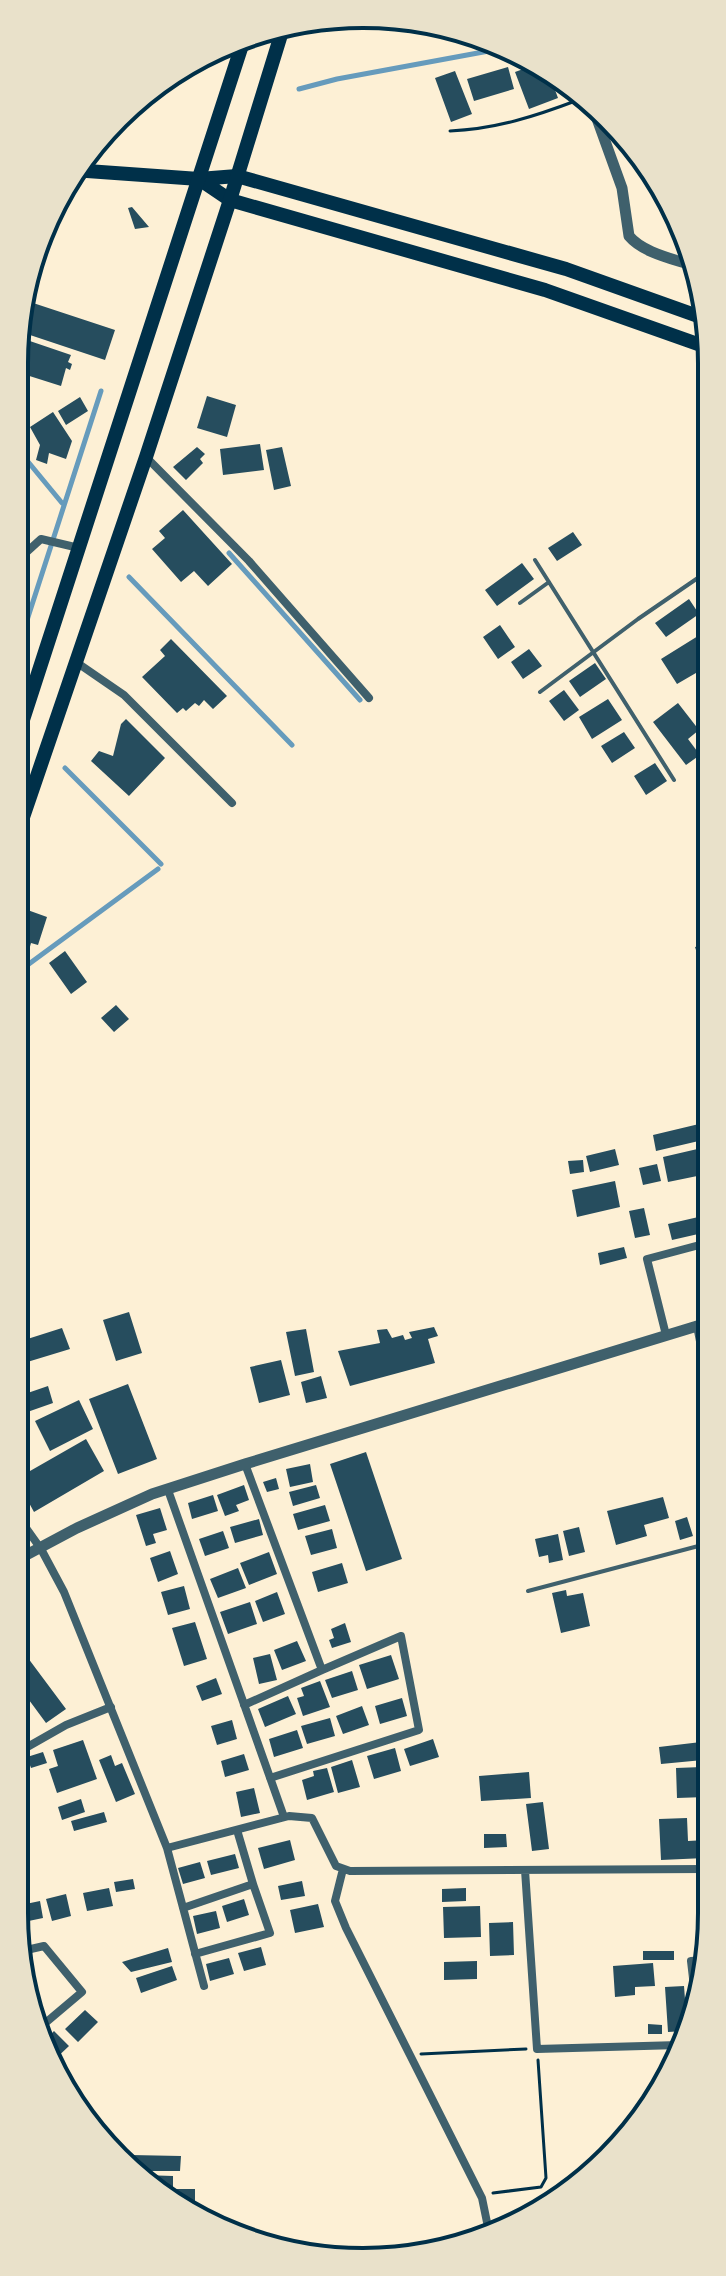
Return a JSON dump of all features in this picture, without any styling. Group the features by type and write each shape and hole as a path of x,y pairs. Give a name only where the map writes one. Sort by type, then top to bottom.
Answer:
{"main road":[{"path":"28,802 146,457 280,38"},
{"path":"28,704 240,52"},
{"path":"88,171 199,179 237,176 566,269 694,315"},
{"path":"199,179 230,200 545,290 697,344"}],"street":[{"path":"599,125 622,188 629,236 633,242 682,262"},
{"path":"146,457 249,561 369,698"},
{"path":"28,552 44,539 79,548"},
{"path":"75,662 124,695 232,803"},
{"path":"666,1335 647,1259 698,1245"},
{"path":"28,1555 77,1528 168,1490 698,1326"},
{"path":"245,1464 322,1670"},
{"path":"168,1490 284,1817"},
{"path":"28,1531 64,1592 167,1848 204,1986"},
{"path":"244,1705 401,1636 419,1730 270,1778"},
{"path":"28,1747 66,1725 111,1707"},
{"path":"167,1848 284,1817 312,1818 336,1866 350,1871 698,1869"},
{"path":"195,1954 270,1933 237,1830"},
{"path":"343,1869 335,1901 479,2194 487,2224"},
{"path":"525,1870 537,2049 670,2045"},
{"path":"183,1908 253,1884"},
{"path":"30,1949 44,1946 82,1992 46,2022"}],"lane":[{"path":"535,560 674,780"},
{"path":"540,692 698,578"},
{"path":"520,603 549,582"},
{"path":"528,1591 698,1546"}],"path":[{"path":"450,131 516,122 573,102"},
{"path":"410,2055 537,2049 546,2178 541,2187 479,2194"}],"building":[{"path":"508,67 514,89 474,101 467,79"},
{"path":"523,69 549,84 558,98 529,109 515,72"},
{"path":"455,71 472,114 451,122 435,78"},
{"path":"132,207 149,227 135,229 128,208"},
{"path":"33,303 115,330 105,360 30,335"},
{"path":"29,341 71,355 68,362 72,364 70,370 66,368 61,386 28,376"},
{"path":"207,396 236,405 227,437 197,428"},
{"path":"80,397 88,411 66,425 58,411"},
{"path":"53,412 72,441 66,459 49,453 47,464 36,460 40,445 30,427"},
{"path":"260,444 264,470 223,475 220,449"},
{"path":"197,447 205,454 200,459 203,463 186,480 173,467"},
{"path":"282,447 291,486 274,490 266,450"},
{"path":"183,510 232,564 208,586 194,571 181,582 152,549 165,538 159,531"},
{"path":"573,532 582,545 557,561 548,548"},
{"path":"522,563 534,579 497,606 485,590"},
{"path":"689,599 698,612 666,637 655,623"},
{"path":"500,625 515,647 498,659 483,637"},
{"path":"698,636 698,672 677,684 661,659"},
{"path":"171,639 227,696 213,709 204,700 199,706 195,703 186,711 183,708 177,713 142,677 165,656 160,650"},
{"path":"529,649 542,666 523,679 511,662"},
{"path":"595,663 606,679 580,697 569,681"},
{"path":"564,690 579,710 564,721 549,701"},
{"path":"608,699 622,720 592,739 579,717"},
{"path":"678,703 698,729 688,739 698,756 686,765 653,722"},
{"path":"126,719 165,758 129,796 91,761 99,751 113,756 121,724"},
{"path":"624,732 635,748 612,763 601,746"},
{"path":"655,763 667,781 646,795 634,776"},
{"path":"28,910 47,917 38,945 31,943 28,954"},
{"path":"65,951 87,982 71,994 49,963"},
{"path":"116,1005 129,1019 114,1032 101,1018"},
{"path":"698,1124 698,1141 656,1151 653,1135"},
{"path":"615,1149 619,1165 590,1172 586,1156"},
{"path":"698,1149 698,1176 668,1182 663,1157"},
{"path":"583,1160 584,1172 570,1174 568,1161"},
{"path":"657,1164 661,1181 643,1185 639,1168"},
{"path":"615,1181 620,1207 577,1217 572,1190"},
{"path":"644,1208 650,1235 635,1238 629,1211"},
{"path":"698,1217 698,1234 672,1240 668,1224"},
{"path":"624,1247 627,1258 600,1265 598,1253"},
{"path":"129,1312 142,1353 116,1361 103,1320"},
{"path":"434,1327 438,1336 428,1339 435,1363 350,1386 338,1351 380,1343 377,1330 387,1329 392,1338 403,1335 405,1340 412,1338 409,1332"},
{"path":"62,1328 70,1349 28,1362 28,1339"},
{"path":"306,1329 314,1372 295,1376 286,1332"},
{"path":"281,1360 290,1395 259,1403 250,1367"},
{"path":"321,1376 327,1398 306,1403 301,1382"},
{"path":"128,1384 157,1459 118,1474 89,1399"},
{"path":"48,1386 53,1403 28,1412 28,1393"},
{"path":"79,1400 93,1429 50,1451 35,1421"},
{"path":"86,1439 104,1471 34,1512 28,1501 28,1472"},
{"path":"366,1452 402,1559 366,1571 330,1464"},
{"path":"310,1464 313,1482 290,1487 286,1469"},
{"path":"276,1478 279,1489 267,1492 263,1482"},
{"path":"244,1485 249,1500 236,1505 239,1511 225,1516 217,1495"},
{"path":"316,1485 320,1498 293,1506 289,1492"},
{"path":"213,1495 218,1511 192,1519 188,1503"},
{"path":"663,1497 669,1518 644,1525 647,1536 616,1545 607,1511"},
{"path":"325,1505 330,1521 298,1530 293,1514"},
{"path":"160,1508 167,1530 153,1534 156,1543 146,1546 136,1515"},
{"path":"687,1517 693,1536 680,1540 675,1521"},
{"path":"259,1519 263,1535 235,1543 230,1527"},
{"path":"579,1527 585,1552 569,1556 563,1531"},
{"path":"332,1529 337,1548 311,1555 305,1536"},
{"path":"223,1531 229,1548 205,1556 199,1539"},
{"path":"558,1534 563,1560 549,1563 548,1555 539,1557 535,1539"},
{"path":"170,1551 178,1574 158,1582 150,1558"},
{"path":"269,1552 277,1574 249,1585 240,1563"},
{"path":"342,1563 348,1583 318,1592 312,1572"},
{"path":"238,1568 246,1588 218,1598 210,1579"},
{"path":"184,1586 190,1609 168,1615 161,1592"},
{"path":"566,1590 567,1596 583,1593 590,1626 561,1633 552,1593"},
{"path":"277,1592 285,1614 263,1622 255,1601"},
{"path":"250,1602 257,1624 228,1634 220,1612"},
{"path":"195,1622 207,1659 184,1666 172,1628"},
{"path":"345,1623 351,1642 332,1648 329,1640 334,1638 331,1629"},
{"path":"297,1641 306,1661 282,1670 274,1650"},
{"path":"270,1654 277,1680 259,1684 253,1658"},
{"path":"391,1655 399,1679 367,1689 359,1665"},
{"path":"28,1658 66,1709 46,1723 28,1699"},
{"path":"352,1671 358,1690 332,1698 325,1680"},
{"path":"216,1678 222,1694 202,1701 196,1686"},
{"path":"320,1681 330,1707 303,1716 297,1698 304,1696 301,1688"},
{"path":"288,1696 296,1714 265,1727 258,1709"},
{"path":"402,1698 407,1716 380,1724 375,1706"},
{"path":"362,1706 369,1725 343,1734 336,1716"},
{"path":"330,1718 335,1736 307,1744 301,1726"},
{"path":"232,1720 237,1739 217,1745 211,1726"},
{"path":"297,1730 303,1748 274,1757 269,1739"},
{"path":"433,1739 439,1757 410,1766 404,1749"},
{"path":"83,1740 97,1779 57,1793 49,1769 58,1766 53,1750"},
{"path":"698,1742 698,1760 661,1764 659,1747"},
{"path":"395,1748 401,1771 374,1779 367,1756"},
{"path":"43,1752 47,1763 31,1768 28,1757"},
{"path":"244,1754 249,1770 225,1777 221,1761"},
{"path":"111,1755 115,1766 122,1763 135,1794 116,1802 99,1760"},
{"path":"352,1760 360,1787 338,1793 331,1767"},
{"path":"698,1767 698,1797 677,1798 676,1768"},
{"path":"327,1768 334,1792 307,1800 302,1780 314,1776 313,1771"},
{"path":"529,1772 531,1798 481,1801 479,1776"},
{"path":"254,1788 260,1813 241,1817 236,1792"},
{"path":"81,1799 85,1812 62,1820 58,1807"},
{"path":"543,1802 549,1849 532,1851 526,1804"},
{"path":"104,1812 107,1822 74,1831 71,1821"},
{"path":"687,1818 688,1841 698,1840 698,1858 661,1860 659,1819"},
{"path":"484,1834 506,1834 507,1847 484,1848"},
{"path":"290,1840 295,1860 264,1869 258,1848"},
{"path":"235,1854 239,1868 211,1875 207,1861"},
{"path":"200,1862 205,1878 183,1884 178,1868"},
{"path":"133,1879 135,1889 116,1892 114,1882"},
{"path":"302,1881 305,1896 281,1900 278,1886"},
{"path":"109,1888 113,1906 87,1911 83,1893"},
{"path":"466,1888 466,1901 442,1902 442,1889"},
{"path":"66,1894 71,1916 52,1921 46,1899"},
{"path":"244,1899 249,1915 227,1922 222,1906"},
{"path":"40,1901 43,1918 28,1921 28,1904"},
{"path":"318,1904 324,1927 295,1933 290,1910"},
{"path":"480,1906 481,1937 444,1938 443,1907"},
{"path":"216,1911 220,1928 197,1934 193,1916"},
{"path":"513,1922 514,1955 490,1956 489,1923"},
{"path":"261,1947 266,1965 244,1971 238,1953"},
{"path":"168,1948 172,1962 131,1972 122,1962"},
{"path":"643,1951 674,1951 674,1960 643,1960"},
{"path":"229,1958 234,1974 210,1981 206,1964"},
{"path":"477,1961 477,1979 444,1980 444,1962"},
{"path":"653,1963 655,1986 635,1987 635,1995 615,1997 613,1966"},
{"path":"172,1966 177,1980 141,1993 136,1978"},
{"path":"684,1986 685,2005 676,2032 668,2032 665,1987"},
{"path":"85,2010 98,2022 78,2042 65,2029"},
{"path":"648,2024 662,2025 662,2034 648,2034"},
{"path":"54,2031 69,2046 60,2054 54,2041 51,2034"},
{"path":"131,2155 181,2156 180,2171 149,2171"},
{"path":"155,2175 173,2176 173,2189"},
{"path":"195,2189 195,2203 177,2192"}],"waterway":[{"path":"299,89 485,52"},
{"path":"28,617 101,391"},
{"path":"28,462 62,503"},
{"path":"229,553 360,700"},
{"path":"129,577 292,745"},
{"path":"65,768 161,864"},
{"path":"28,965 158,869"}]}
